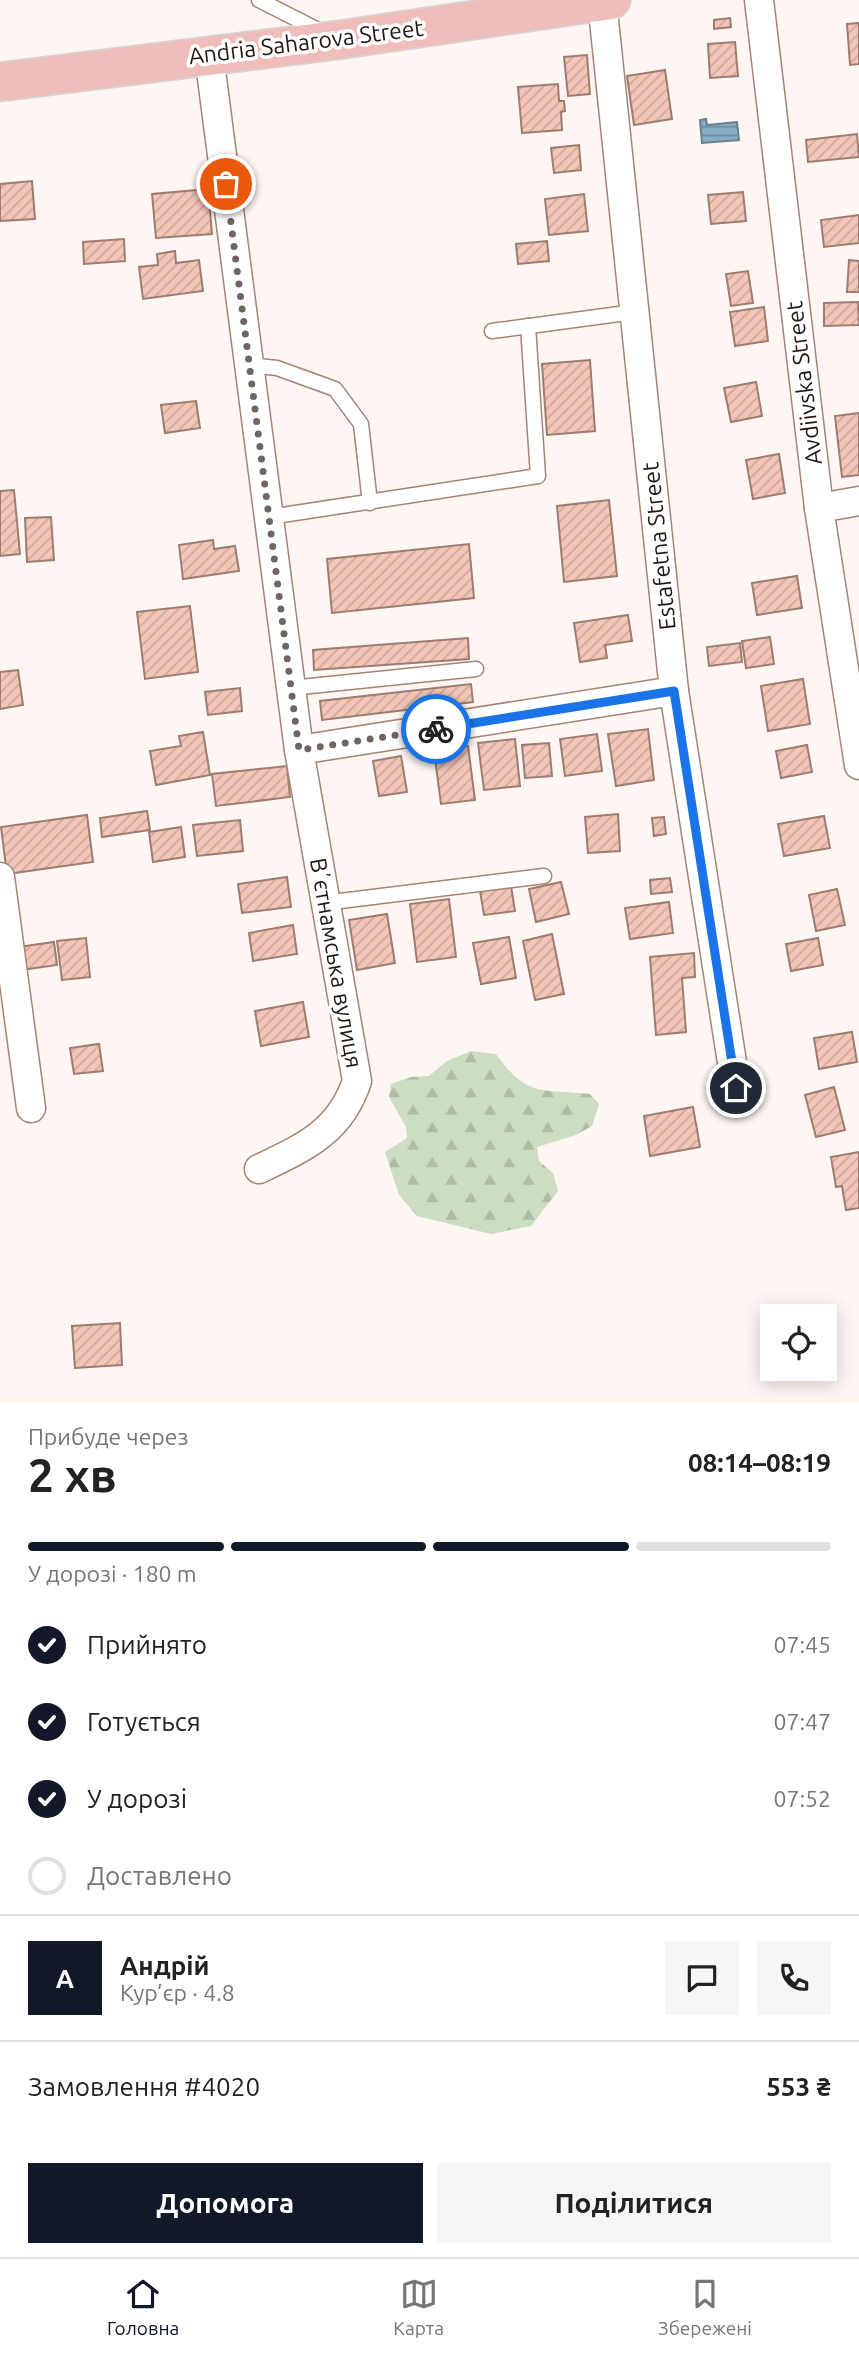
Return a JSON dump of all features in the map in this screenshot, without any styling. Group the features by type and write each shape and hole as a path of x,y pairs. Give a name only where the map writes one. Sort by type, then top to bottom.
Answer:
{"main road":[{"name":"Andria Saharova Street","path":"0,82 338,40 475,9 611,0"}],"street":[{"name":"Avdiivska Street","path":"759,0 819,508 857,729 859,765"},
{"name":"Estafetna Street","path":"602,1 622,170 634,312 674,691 736,1088"},
{"name":"Вʼєтнамська вулиця","path":"209,55 299,750 357,1081 349,1103 323,1135 259,1169"},
{"path":"819,508 859,501"},
{"path":"299,750 674,691"},
{"path":"0,877 32,1108"}],"lane":[{"path":"259,0 338,40"},
{"path":"492,331 634,312"},
{"path":"269,517 538,476 528,326"},
{"path":"249,365 277,368 335,389 361,424 370,503"},
{"path":"291,688 476,669"},
{"path":"324,903 544,876"}],"green space":[{"path":"471,1051 496,1054 526,1085 547,1091 590,1094 599,1104 592,1126 576,1135 537,1147 539,1161 553,1173 558,1191 531,1226 491,1234 417,1216 399,1195 385,1152 407,1138 406,1127 389,1097 391,1084 411,1077 429,1076 447,1061"}],"water":[{"path":"706,119 707,125 737,122 739,140 702,143 700,120"}],"building":[{"path":"730,18 731,27 714,29 714,20"},
{"path":"859,23 859,64 850,65 847,24"},
{"path":"735,42 738,76 710,78 708,44"},
{"path":"587,55 590,94 568,96 564,57"},
{"path":"665,70 672,119 634,125 627,76"},
{"path":"558,84 559,101 564,101 565,111 561,112 562,130 522,133 518,87"},
{"path":"857,134 859,157 808,162 806,140"},
{"path":"579,145 581,170 554,173 551,148"},
{"path":"32,181 35,219 0,221 0,184"},
{"path":"208,189 212,234 156,238 152,194"},
{"path":"743,192 746,221 711,224 708,195"},
{"path":"584,194 588,231 549,235 545,199"},
{"path":"859,215 859,243 824,247 821,220"},
{"path":"124,239 125,261 84,264 83,242"},
{"path":"547,241 549,261 518,264 516,244"},
{"path":"175,251 176,263 199,260 203,291 143,299 139,267 158,265 157,254"},
{"path":"849,260 859,261 859,292 847,292"},
{"path":"748,271 753,303 731,306 726,274"},
{"path":"858,302 859,325 824,326 824,303"},
{"path":"764,307 768,341 735,346 730,312"},
{"path":"590,360 595,431 547,435 542,364"},
{"path":"756,382 762,416 731,422 724,388"},
{"path":"196,401 200,428 165,433 161,405"},
{"path":"859,413 859,475 842,477 835,416"},
{"path":"779,454 785,493 753,499 746,460"},
{"path":"14,490 20,554 0,556 0,491"},
{"path":"609,500 617,576 564,582 557,506"},
{"path":"51,517 54,560 27,562 25,518"},
{"path":"213,540 214,549 235,546 239,571 183,579 179,545"},
{"path":"469,544 474,598 332,613 327,559"},
{"path":"797,576 802,608 757,615 752,583"},
{"path":"190,606 198,672 145,679 137,612"},
{"path":"628,615 632,641 605,645 607,658 580,662 574,623"},
{"path":"770,637 774,664 746,668 742,641"},
{"path":"468,638 469,659 314,670 313,650"},
{"path":"740,643 742,662 709,666 707,647"},
{"path":"18,670 23,705 0,709 0,672"},
{"path":"803,679 810,724 768,731 761,686"},
{"path":"471,684 473,702 322,720 320,701"},
{"path":"240,688 242,711 208,715 205,692"},
{"path":"648,729 654,780 616,786 608,734"},
{"path":"203,732 210,775 156,785 150,751 181,746 179,736"},
{"path":"597,734 602,771 565,776 560,739"},
{"path":"515,739 520,786 484,790 478,743"},
{"path":"549,743 552,776 525,778 522,745"},
{"path":"807,745 812,772 781,778 776,751"},
{"path":"468,746 475,800 441,804 434,751"},
{"path":"401,756 407,792 379,796 373,761"},
{"path":"287,766 290,797 216,806 212,774"},
{"path":"147,811 150,830 102,837 100,818"},
{"path":"618,814 620,851 588,853 585,817"},
{"path":"87,815 93,862 7,874 1,827"},
{"path":"824,816 830,848 784,856 778,824"},
{"path":"664,817 666,834 654,836 652,818"},
{"path":"240,820 243,851 197,856 193,825"},
{"path":"181,827 185,857 153,862 149,832"},
{"path":"287,877 291,907 242,913 238,884"},
{"path":"670,878 672,892 651,894 650,880"},
{"path":"561,882 569,914 536,922 529,889"},
{"path":"511,886 515,911 484,915 480,891"},
{"path":"837,889 845,925 816,931 809,895"},
{"path":"449,899 456,957 417,962 410,904"},
{"path":"669,902 673,933 630,939 625,908"},
{"path":"387,914 395,963 357,970 349,920"},
{"path":"293,925 297,954 253,961 249,933"},
{"path":"552,934 564,994 535,1000 523,941"},
{"path":"509,937 516,978 481,984 473,943"},
{"path":"86,938 90,977 62,980 57,941"},
{"path":"818,938 823,965 791,971 786,944"},
{"path":"54,942 57,965 21,970 18,947"},
{"path":"694,953 695,977 682,978 686,1032 656,1035 650,957"},
{"path":"303,1002 309,1037 261,1046 255,1011"},
{"path":"852,1032 857,1062 819,1069 814,1038"},
{"path":"99,1044 103,1071 74,1074 70,1048"},
{"path":"834,1087 845,1130 816,1137 805,1095"},
{"path":"693,1107 700,1147 650,1156 644,1116"},
{"path":"859,1152 859,1208 846,1210 842,1186 836,1187 831,1157"},
{"path":"120,1323 122,1365 75,1368 72,1326"}],"way so far":[{"path":"226,184 299,750 436,729"}],"route":[{"path":"436,729 674,691 736,1088"}]}
